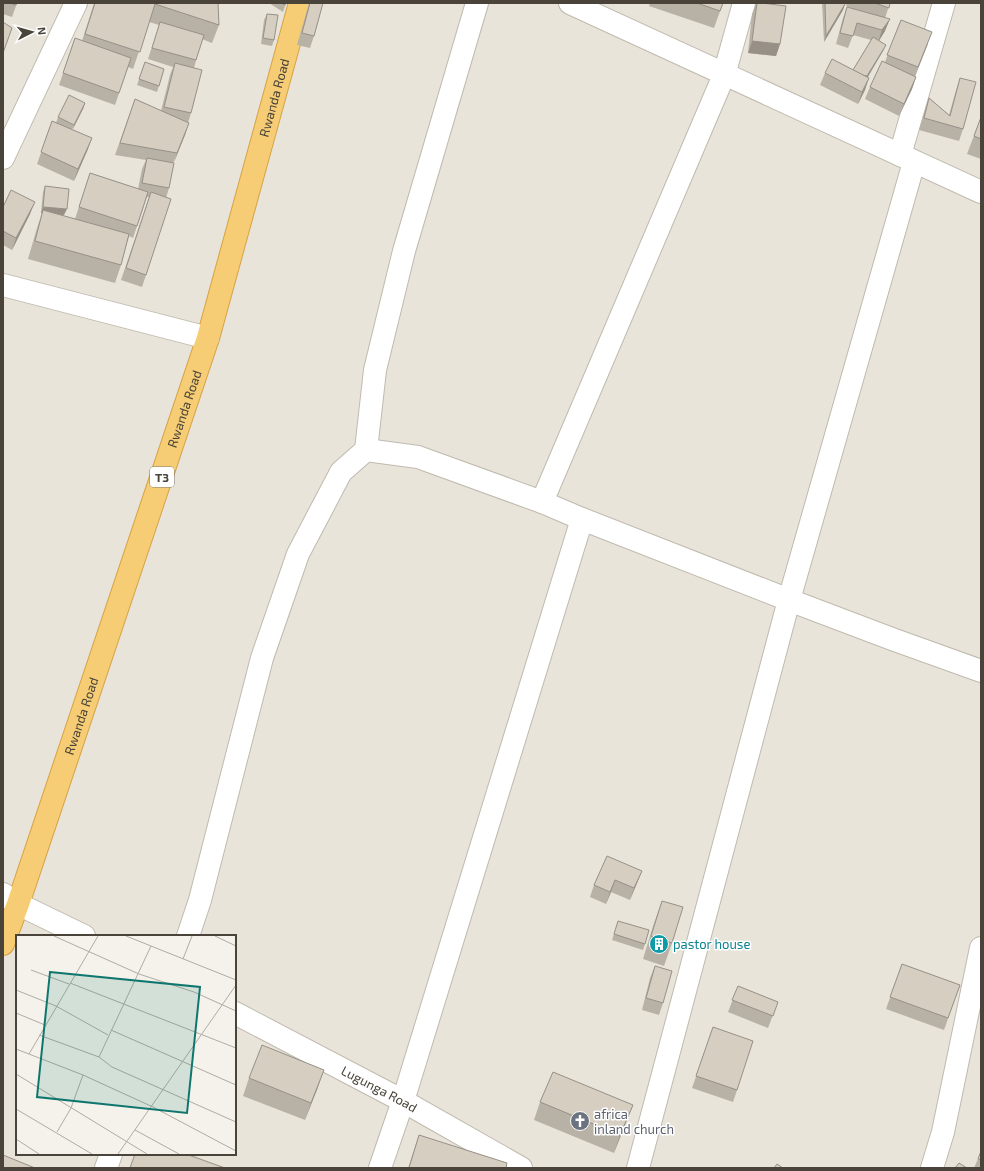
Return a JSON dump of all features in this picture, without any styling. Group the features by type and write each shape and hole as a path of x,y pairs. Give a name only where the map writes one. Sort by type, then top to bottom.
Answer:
{"highway":[{"name":"Rwanda Road","path":"3,944 11,899 208,338 300,3"}],"street":[{"path":"3,158 76,3"},
{"path":"188,935 200,900 262,658 298,554 341,472 366,450 375,370 404,251 477,3"},
{"path":"570,3 981,192"},
{"path":"542,502 724,75 744,3"},
{"path":"638,1168 907,158 944,3"},
{"path":"3,285 208,338"},
{"path":"366,450 418,457 542,502 789,600 981,671"},
{"path":"380,1168 403,1101 582,519"},
{"path":"11,899 82,935"},
{"path":"932,1168 943,1132 981,948"},
{"name":"Lugunga Road","path":"236,1014 403,1101 521,1168"},
{"path":"106,1168 111,1155"}],"shaded area":[{"path":"3,3 981,3 981,1168 3,1168"}],"building":[{"path":"95,3 218,3 219,25 155,4 140,52 85,34"},
{"path":"310,3 323,3 314,36 302,33"},
{"path":"697,3 723,3 720,11"},
{"path":"757,3 786,6 780,44 752,41"},
{"path":"825,3 845,4 826,36"},
{"path":"875,3 890,3 889,8"},
{"path":"847,7 890,19 882,30 857,23 853,36 840,33"},
{"path":"267,14 278,15 274,40 263,38"},
{"path":"901,20 932,32 918,67 887,55"},
{"path":"3,22 12,28 3,53"},
{"path":"160,22 204,35 196,60 152,48"},
{"path":"873,37 886,45 867,76 862,75 853,70"},
{"path":"75,38 131,58 119,93 63,73"},
{"path":"832,59 869,78 862,92 825,73"},
{"path":"882,61 916,77 904,104 870,87"},
{"path":"145,62 164,69 159,86 139,79"},
{"path":"175,63 202,70 191,113 164,107"},
{"path":"960,78 976,82 963,129 924,118 929,98 950,116"},
{"path":"69,95 85,103 74,125 58,117"},
{"path":"135,99 189,123 177,153 120,143"},
{"path":"981,117 981,139 974,136"},
{"path":"52,121 92,138 78,169 41,152"},
{"path":"147,158 174,163 169,188 142,183"},
{"path":"90,173 148,192 137,226 79,207"},
{"path":"45,186 69,189 67,209 43,207"},
{"path":"11,190 35,202 16,238 3,231 3,207"},
{"path":"151,192 171,199 146,275 126,268"},
{"path":"43,210 129,234 121,265 35,241"},
{"path":"607,856 642,871 634,888 615,880 610,892 594,885"},
{"path":"662,901 683,907 672,943 651,936"},
{"path":"618,921 649,930 645,944 614,934"},
{"path":"902,964 960,985 948,1018 890,997"},
{"path":"655,966 672,971 663,1003 646,998"},
{"path":"738,986 778,1002 773,1016 732,1000"},
{"path":"713,1027 753,1041 737,1090 696,1076"},
{"path":"262,1045 324,1070 311,1103 249,1078"},
{"path":"553,1072 633,1105 620,1135 540,1102"},
{"path":"419,1135 507,1163 506,1168 409,1168"},
{"path":"981,1151 981,1160 978,1159"},
{"path":"3,1155 35,1168 3,1168"},
{"path":"135,1155 189,1155 225,1168 130,1168"},
{"path":"959,1163 967,1168 955,1168"},
{"path":"777,1164 783,1168 774,1168"}],"place":[{"name":"pastor house","path":"659,944"},
{"name":"africa inland church","path":"580,1121"}]}
